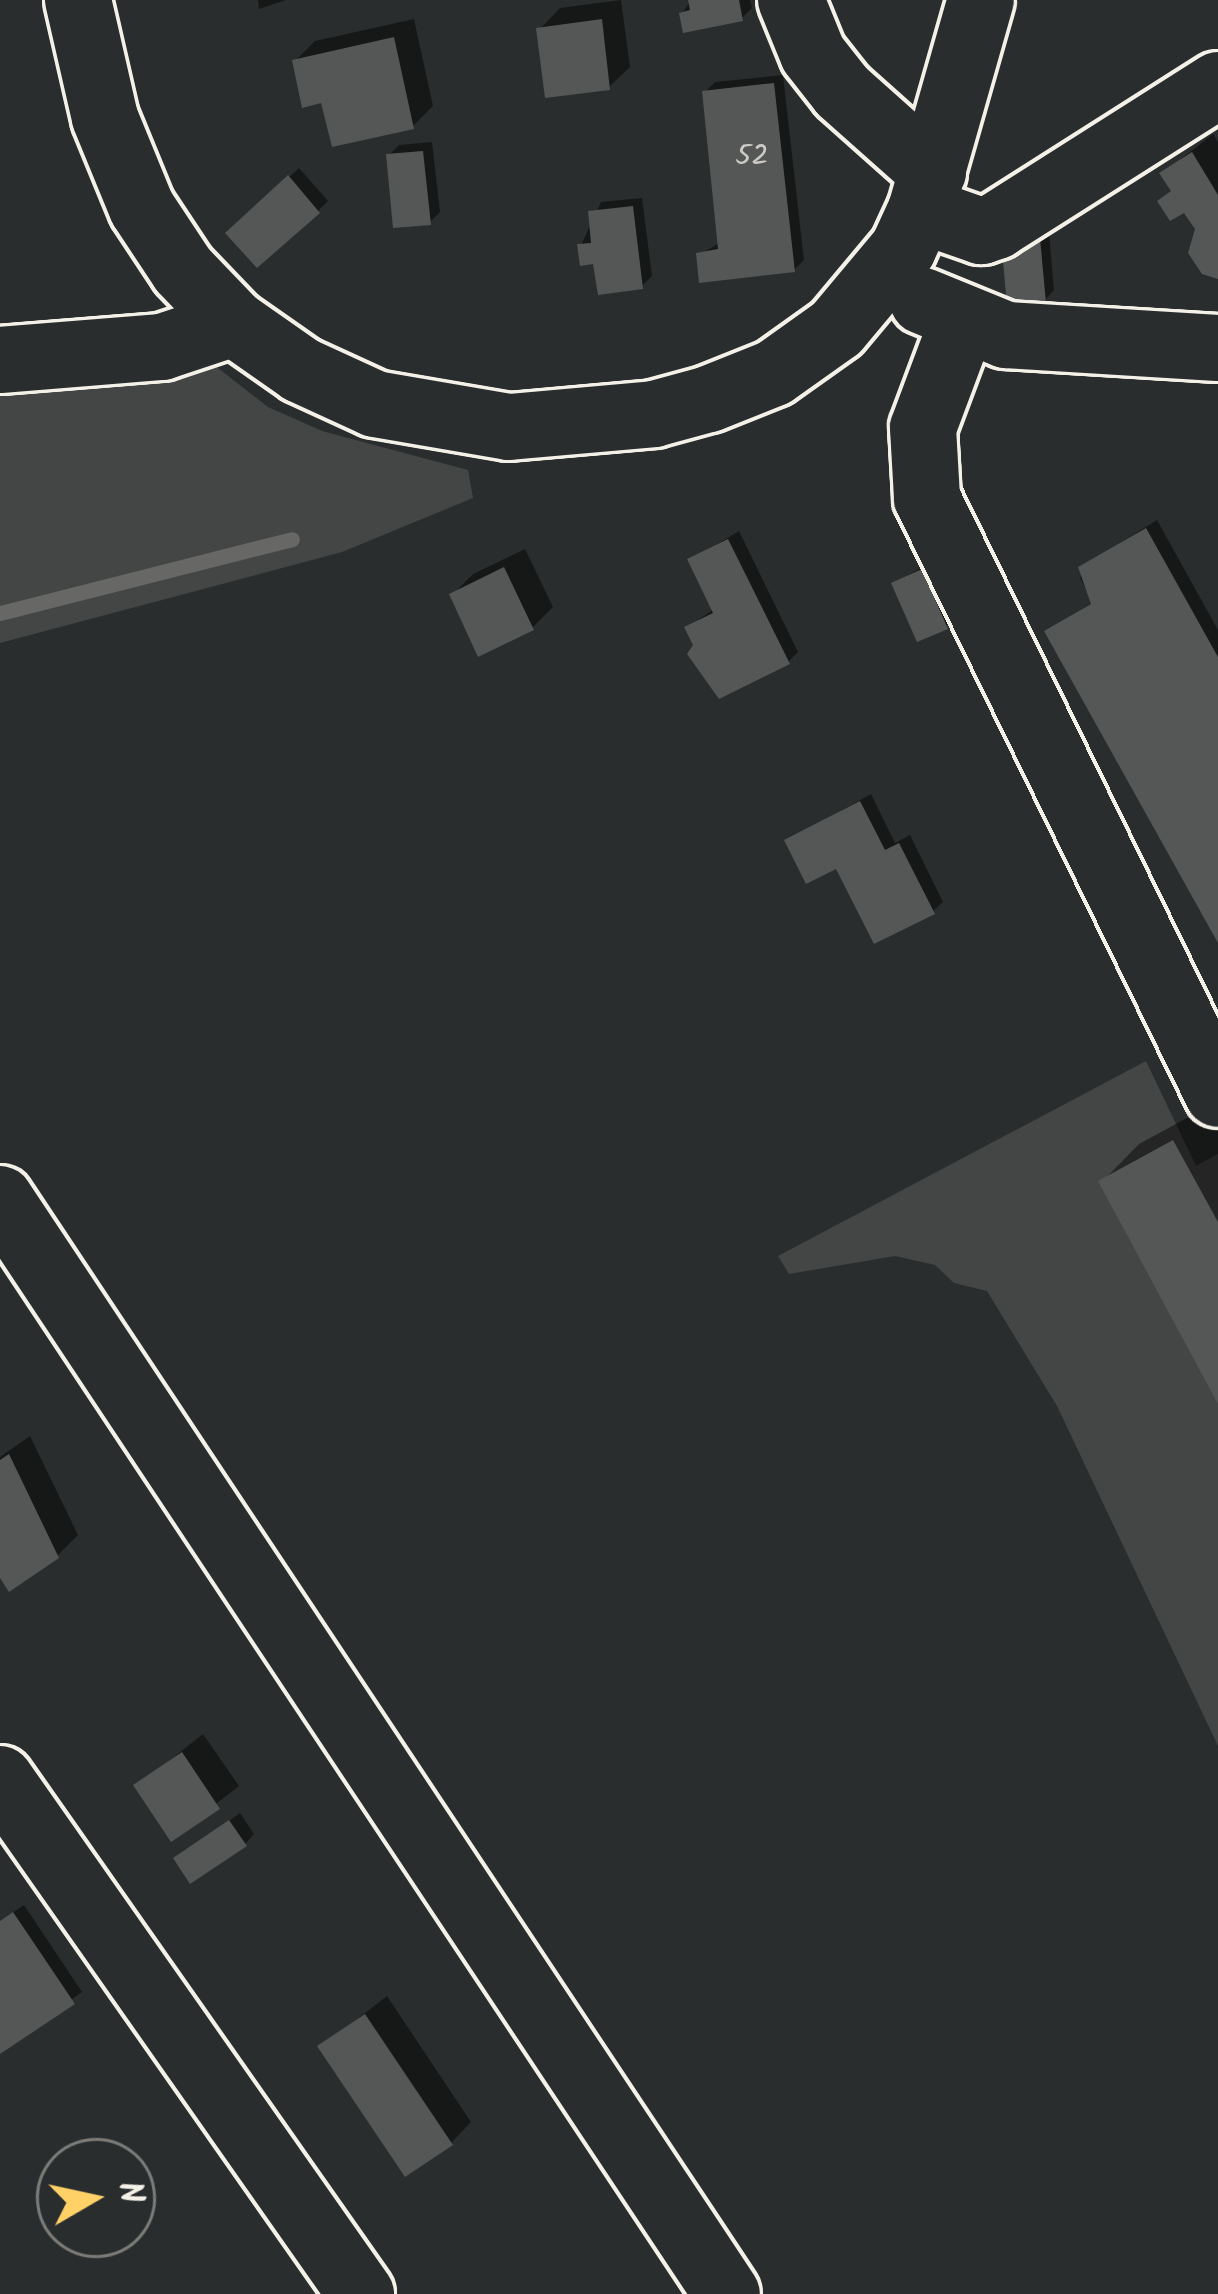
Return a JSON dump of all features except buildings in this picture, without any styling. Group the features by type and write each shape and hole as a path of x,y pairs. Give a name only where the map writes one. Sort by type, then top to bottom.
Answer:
{"street":[{"path":"78,0 105,118 142,208 183,270 234,323 302,370 375,404 509,427 588,423 709,399 774,373 837,328 882,280 927,191 981,0"},
{"path":"791,0 813,54 842,91 927,191 982,231 1218,85"},
{"path":"882,280 963,321 1067,342 1218,348"},
{"path":"963,321 923,428 927,498 1218,1094"},
{"path":"0,360 162,347 234,323"},
{"path":"0,1199 727,2294"},
{"path":"0,1779 362,2294"}],"shaded area":[{"path":"209,361 268,407 322,431 468,470 473,498 342,552 0,643 0,376"},
{"path":"1146,1061 1196,1166 1218,1154 1218,1746 1057,1406 987,1291 954,1283 935,1265 895,1256 789,1274 778,1256"}],"waterway":[{"path":"0,613 292,539"}]}
